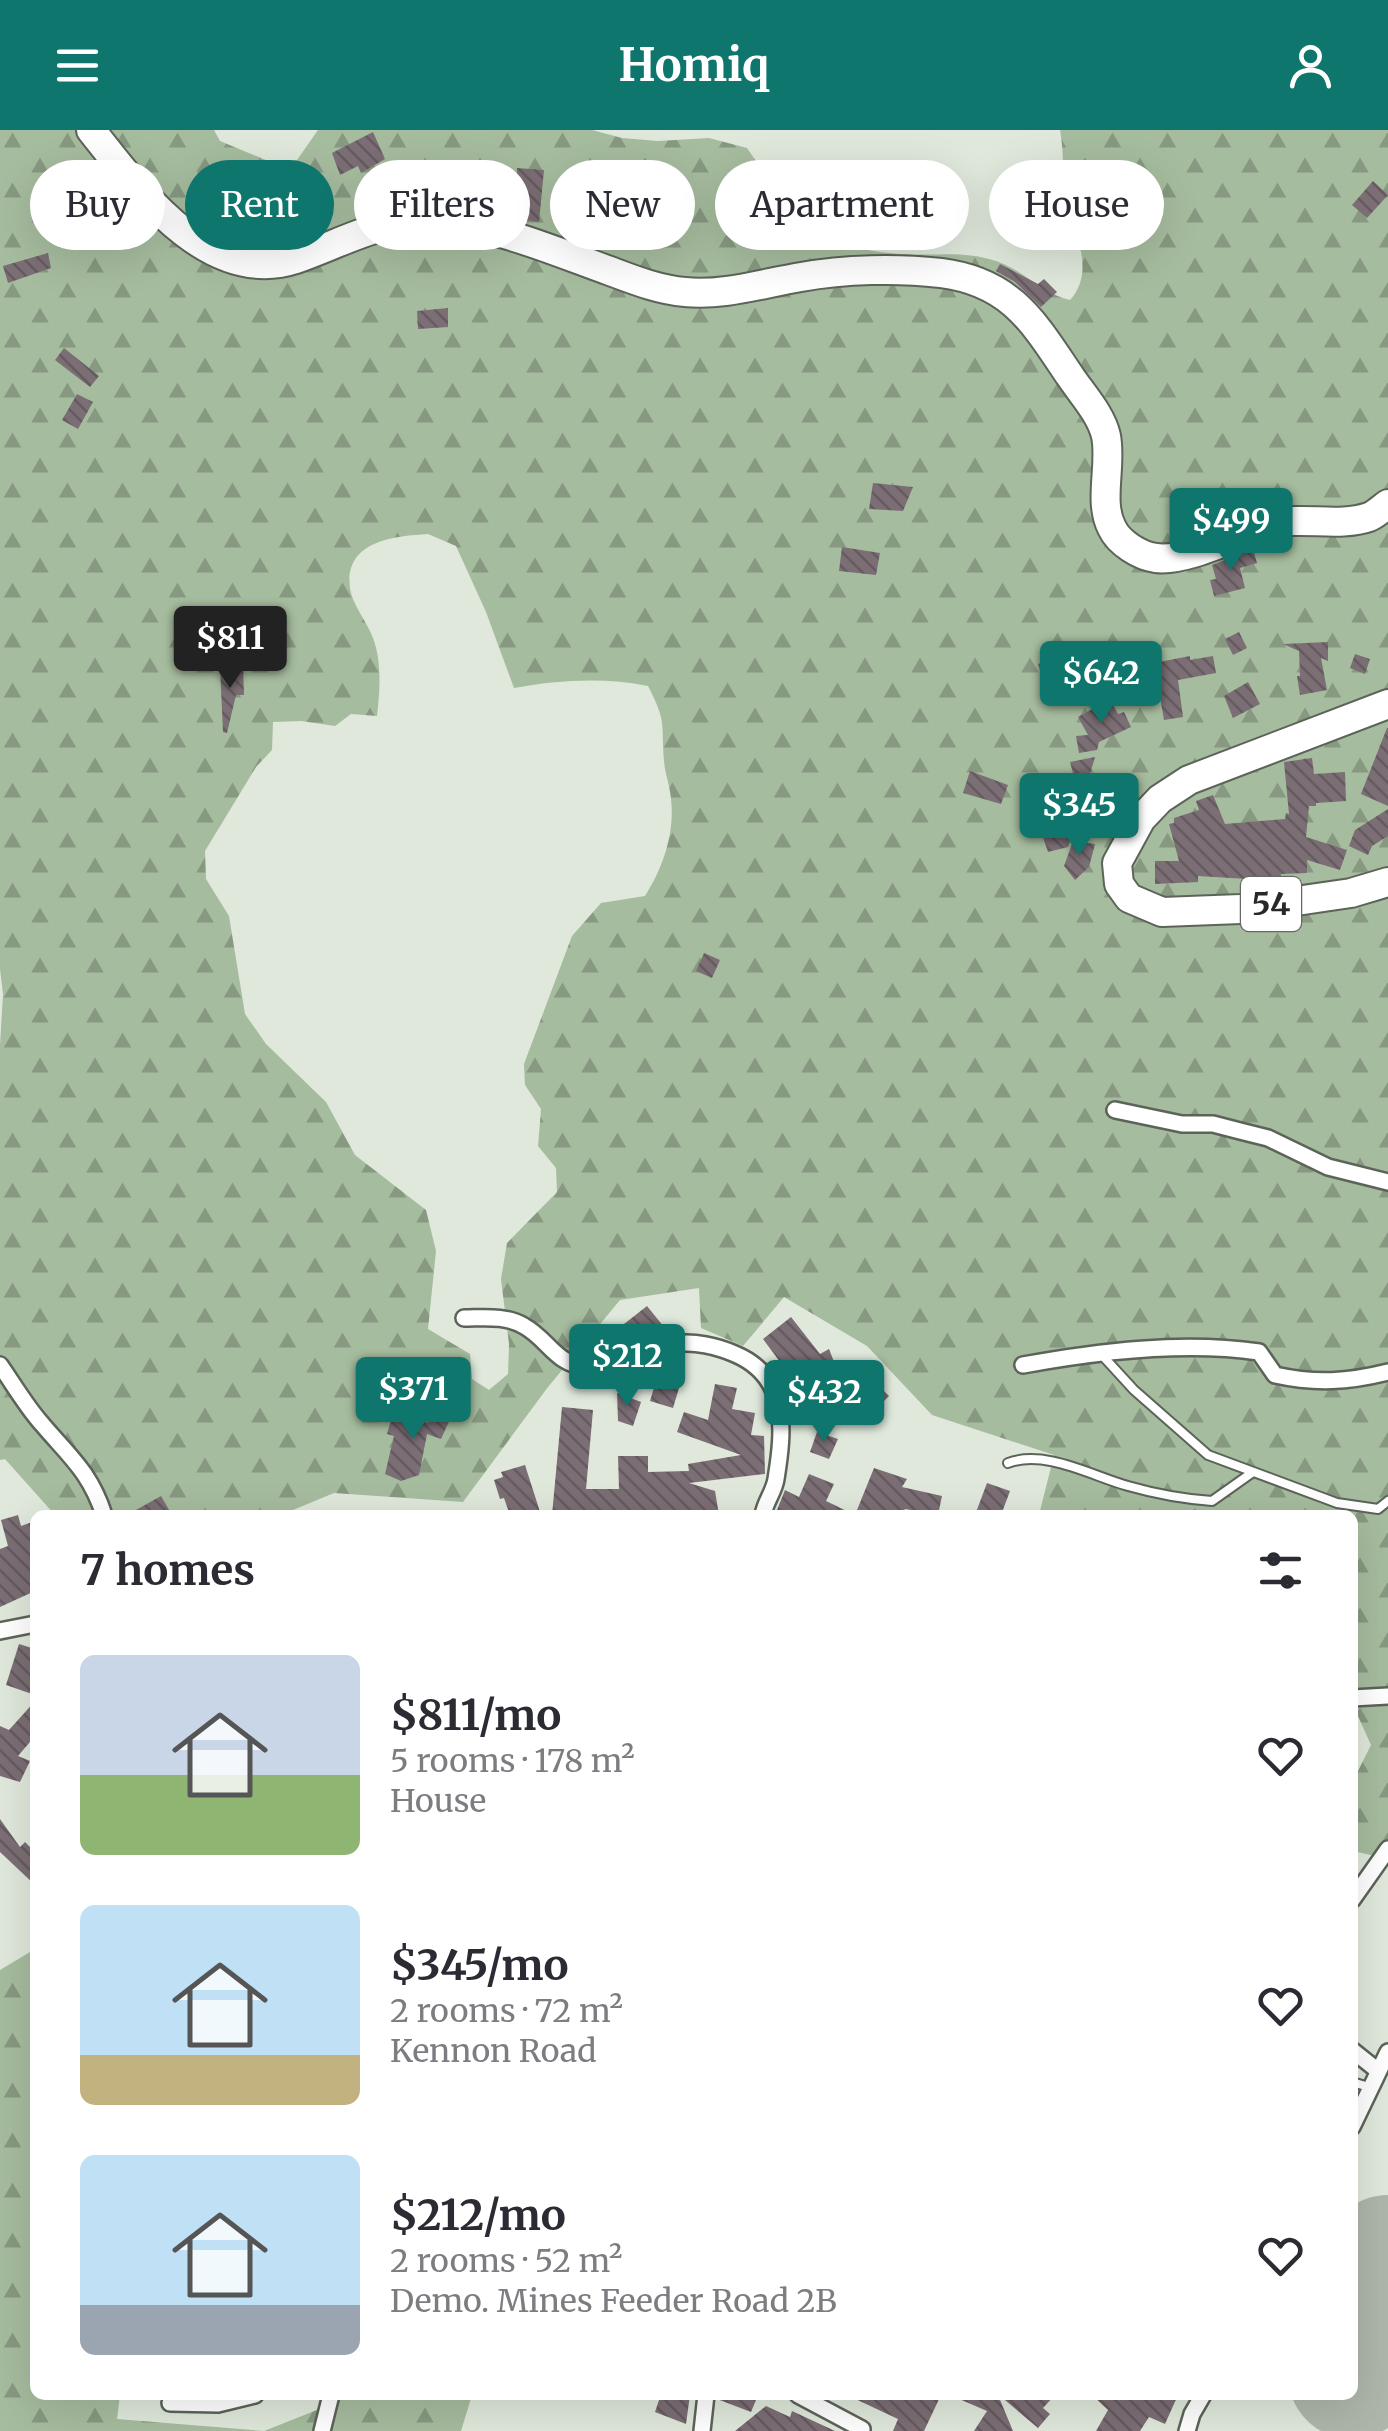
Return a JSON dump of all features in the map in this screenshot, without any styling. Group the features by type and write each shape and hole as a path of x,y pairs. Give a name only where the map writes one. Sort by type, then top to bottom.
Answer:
{"highway":[{"path":"91,130 161,214 200,243 237,259 280,262 371,230 432,221 490,230 663,289 689,293 807,276 898,271 958,276 989,287 1019,306 1035,322 1091,407 1105,431 1110,461 1106,512 1113,531 1138,552 1153,558 1180,555 1275,523 1370,517 1388,504"},
{"name":"54","path":"1388,704 1189,780 1160,799 1141,819 1117,863 1119,884 1128,898 1162,912 1241,909 1351,893 1388,882"}],"street":[{"path":"1115,1110 1254,1134 1328,1167 1388,1182"},
{"path":"464,1318 526,1326 562,1360 589,1367 606,1367 681,1343 724,1350 750,1360 774,1384 778,1405 776,1482 765,1510"},
{"path":"1024,1365 1173,1346 1259,1352 1275,1376 1311,1383 1350,1381 1388,1372"},
{"path":"0,1366 42,1424 91,1480 102,1510"},
{"path":"0,1631 30,1625"},
{"path":"1358,1698 1388,1696"},
{"path":"1358,1892 1388,1849"},
{"path":"1358,2113 1388,2052"},
{"path":"1358,2055 1377,2070"},
{"path":"170,2403 218,2404 234,2400"},
{"path":"322,2431 330,2400"},
{"path":"702,2431 705,2400"},
{"path":"807,2400 862,2429"},
{"path":"1187,2431 1200,2400"}],"lane":[{"path":"1101,1354 1134,1390 1208,1455 1337,1503 1378,1509 1388,1501"},
{"path":"1008,1464 1022,1458 1050,1462 1131,1487 1212,1502 1253,1472"},
{"path":"1358,2084 1369,2087"}],"green space":[{"path":"0,130 214,130 220,141 266,160 185,160 185,250 334,250 334,160 297,160 318,130 592,130 658,141 709,138 747,148 756,160 715,160 715,250 870,250 968,255 1001,263 1070,300 1082,275 1080,250 1164,250 1164,160 1063,160 1060,130 1388,130 1388,1859 1358,1852 1358,1771 1371,1745 1358,1716 1358,1510 1040,1510 1054,1455 932,1415 867,1346 784,1297 743,1346 701,1328 699,1288 620,1300 548,1387 463,1502 334,1493 293,1510 51,1510 5,1459 0,1460","holes":["428,534 456,546 514,688 581,681 648,686 662,723 672,812 666,850 645,896 601,903 572,936 524,1064 525,1085 541,1109 538,1146 556,1168 557,1192 507,1243 501,1279 509,1344 508,1374 489,1390 472,1379 470,1354 428,1329 436,1251 426,1210 355,1155 326,1102 266,1044 245,1014 229,916 206,879 205,851 256,767 272,750 273,722 335,726 351,714 377,716 376,647 350,588 355,560 374,544"]},
{"path":"30,1952 30,2400 119,2400 117,2419 264,2431 0,2431 0,1970"},
{"path":"334,2400 470,2400 461,2431 264,2431"}],"building":[{"path":"373,132 385,159 354,160 354,168 340,175 332,153"},
{"path":"530,169 544,170 539,222 530,221"},
{"path":"1373,181 1388,195 1367,218 1352,205"},
{"path":"48,253 51,268 8,283 3,266"},
{"path":"1000,264 1038,284 1044,279 1057,292 1041,307 1015,282 996,271"},
{"path":"448,308 448,327 418,329 417,311"},
{"path":"64,348 99,376 90,387 55,360"},
{"path":"77,394 93,402 78,429 62,420"},
{"path":"873,483 913,487 903,511 869,509"},
{"path":"842,547 880,553 876,575 839,571"},
{"path":"1253,549 1257,563 1240,568 1245,588 1214,596 1210,580 1216,579 1212,565"},
{"path":"1239,632 1247,648 1233,655 1225,639"},
{"path":"1328,642 1328,661 1321,658 1327,690 1300,695 1299,651 1283,644"},
{"path":"1355,654 1370,659 1365,674 1350,668"},
{"path":"1190,656 1190,660 1213,656 1216,673 1178,680 1183,717 1164,720 1154,663"},
{"path":"1061,657 1067,673 1044,681 1038,664"},
{"path":"243,665 244,695 236,695 227,733 223,732 220,667"},
{"path":"1248,682 1260,704 1233,718 1224,696"},
{"path":"1110,699 1118,714 1124,712 1131,727 1099,742 1097,750 1079,753 1076,736 1088,735 1078,717"},
{"path":"1388,728 1388,806 1361,794"},
{"path":"1095,757 1090,774 1074,777 1070,762"},
{"path":"1312,758 1314,774 1345,772 1346,801 1309,806 1306,837 1347,850 1340,870 1307,860 1307,873 1281,874 1280,881 1198,876 1198,882 1155,884 1155,861 1179,861 1169,824 1174,823 1174,818 1199,810 1196,801 1213,795 1225,824 1285,819 1289,814 1284,762"},
{"path":"970,771 1008,785 1001,804 963,793"},
{"path":"1130,773 1138,790 1114,801 1106,783"},
{"path":"1388,809 1388,836 1372,846 1368,855 1349,846 1355,830"},
{"path":"1034,811 1079,811 1068,847 1048,852"},
{"path":"1073,841 1095,844 1089,867 1075,880 1064,866"},
{"path":"704,953 720,960 712,978 696,971"},
{"path":"647,1306 668,1332 639,1343 624,1324"},
{"path":"791,1317 820,1354 829,1349 838,1372 792,1393 780,1362 763,1339"},
{"path":"659,1371 682,1378 673,1408 650,1401"},
{"path":"876,1383 889,1396 878,1407 869,1401"},
{"path":"715,1384 737,1388 732,1409 755,1413 751,1435 764,1436 765,1474 689,1483 715,1491 718,1510 552,1510 562,1407 593,1410 586,1489 619,1489 618,1456 648,1456 648,1472 689,1471 688,1464 741,1455 677,1432 684,1412 708,1420"},
{"path":"617,1393 641,1402 633,1426 618,1421"},
{"path":"435,1405 453,1413 441,1439 427,1434 419,1475 401,1481 385,1474 394,1436 387,1434 393,1413 428,1423"},
{"path":"817,1432 838,1439 829,1459 810,1452"},
{"path":"525,1465 539,1510 508,1510 494,1480 503,1477 501,1472"},
{"path":"874,1468 907,1479 902,1487 942,1496 939,1510 857,1510"},
{"path":"809,1474 834,1484 826,1501 845,1510 777,1510 785,1490 799,1497"},
{"path":"987,1483 1010,1491 1003,1510 977,1510"},
{"path":"161,1496 169,1510 136,1510"},
{"path":"18,1515 21,1526 30,1523 30,1593 0,1607 0,1549 8,1546 1,1520"},
{"path":"19,1644 30,1647 30,1693 6,1685"},
{"path":"30,1707 30,1742 18,1756 30,1761 20,1782 0,1776 0,1726 9,1730"},
{"path":"0,1819 20,1847 25,1842 30,1847 30,1880 0,1852"},
{"path":"659,2400 689,2400 686,2424 655,2412"},
{"path":"720,2400 756,2400 751,2412"},
{"path":"858,2400 939,2400 924,2431 893,2431 898,2419"},
{"path":"962,2400 1000,2400 1013,2431 974,2431 987,2411"},
{"path":"1005,2400 1050,2400 1043,2408 1050,2414 1038,2428"},
{"path":"1097,2400 1176,2400 1165,2424 1149,2417 1140,2431 1096,2431 1108,2410"},
{"path":"766,2406 790,2417 792,2411 835,2431 735,2431"}],"runway":[{"path":"1358,2356 1388,2259"}]}
